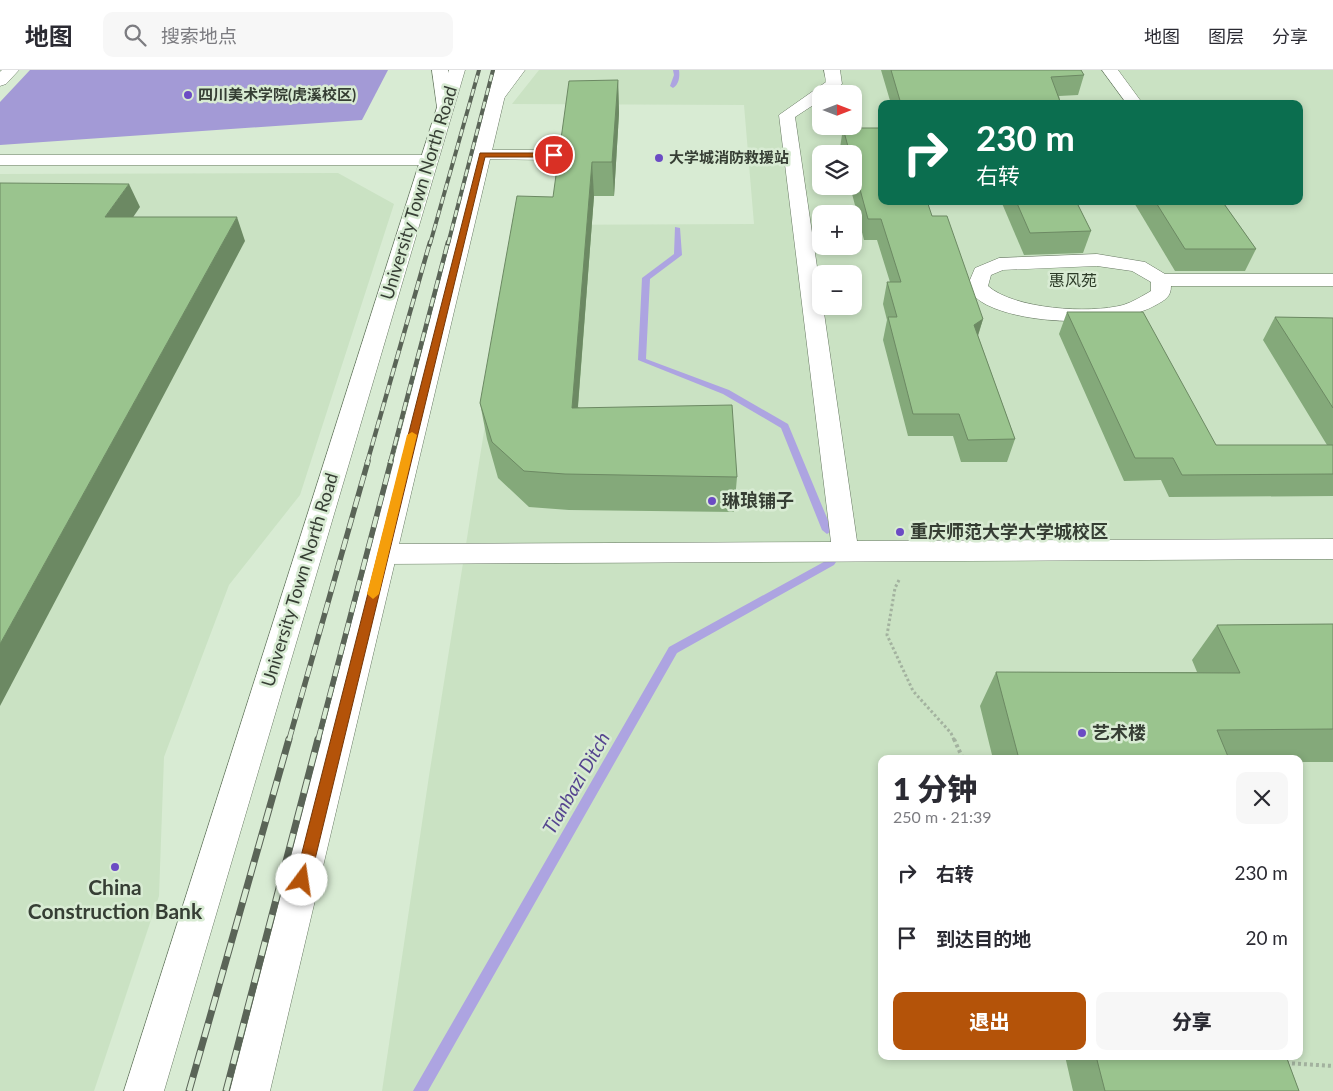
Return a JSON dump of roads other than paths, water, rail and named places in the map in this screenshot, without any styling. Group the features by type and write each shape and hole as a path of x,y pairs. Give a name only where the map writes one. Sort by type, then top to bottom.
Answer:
{"main road":[{"path":"0,81 11,70"},
{"path":"440,70 445,108"},
{"name":"University Town North Road","path":"144,1091 457,70"},
{"path":"250,1091 503,70"},
{"path":"496,98 517,70"},
{"path":"832,70 834,84 787,115 845,550"},
{"path":"1110,70 1132,100"},
{"path":"482,155 554,155"},
{"path":"0,160 428,160"},
{"path":"1161,280 1161,293 1146,303 1122,311 1078,314 1025,311 993,301 977,287 982,272 999,264 1096,260 1138,266 1161,280 1333,280"},
{"path":"383,554 845,550 1333,549"}],"waterway":[{"name":"Tianbazi Ditch","path":"673,86 677,75 676,70"},
{"name":"Tianbazi Ditch","path":"677,228 678,255 646,278 642,360 726,392 785,426 827,530"},
{"name":"Tianbazi Ditch","path":"420,1091 673,650 831,562"}],"railway":[{"path":"430,244 479,70"},
{"path":"448,244 493,70"},
{"path":"367,463 430,242"},
{"path":"390,463 448,242"},
{"path":"289,740 368,461"},
{"path":"318,740 391,461"},
{"path":"189,1091 289,739"},
{"path":"226,1091 318,739"}],"place":[{"name":"四川美术学院(虎溪校区)","path":"188,95"},
{"name":"大学城消防救援站","path":"659,158"},
{"name":"琳琅铺子","path":"712,501"},
{"name":"重庆师范大学大学城校区","path":"900,532"},
{"name":"艺术楼","path":"1082,733"},
{"name":"China Construction Bank","path":"115,867"}],"district":[{"name":"惠风苑","path":"1073,280"}]}
